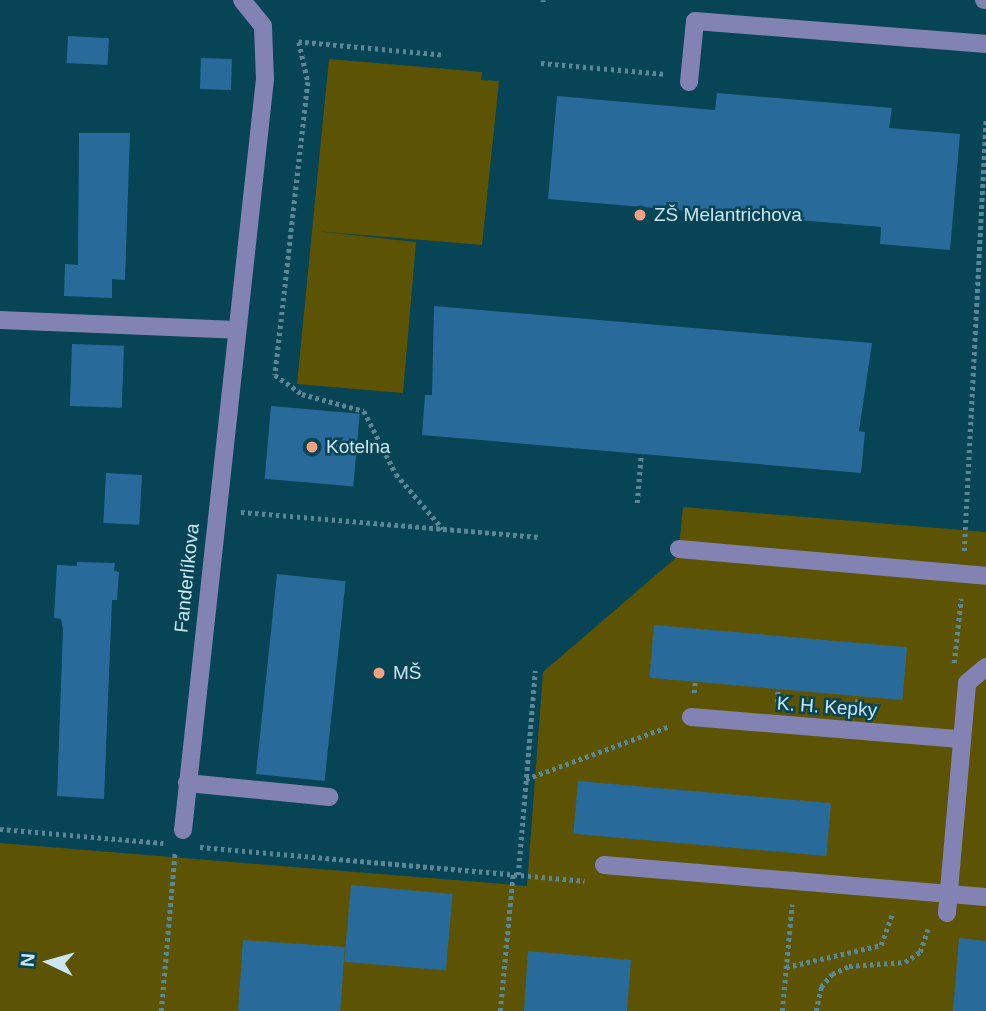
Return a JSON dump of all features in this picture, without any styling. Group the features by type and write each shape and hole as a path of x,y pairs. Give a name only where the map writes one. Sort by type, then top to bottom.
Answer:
{"street":[{"name":"Fanderlíkova","path":"179,837 265,79 263,26 242,0"},
{"path":"689,79 695,21 986,44"},
{"path":"0,320 236,330"},
{"path":"679,549 986,576"},
{"path":"947,913 960,739 967,683 986,667"},
{"name":"K. H. Kepky","path":"691,718 960,739"},
{"path":"187,783 329,797"},
{"path":"604,865 986,897"}],"path":[{"path":"441,55 299,42 308,82 275,375 302,394 363,411 396,474 443,529"},
{"path":"541,63 689,79"},
{"path":"953,677 963,573 986,121"},
{"path":"637,503 641,454"},
{"path":"216,510 540,537"},
{"path":"0,829 179,837 518,875 535,671"},
{"path":"526,779 691,718"},
{"path":"161,1011 179,837"},
{"path":"500,1011 513,874"},
{"path":"782,1011 792,900"},
{"path":"786,967 881,945 895,902"},
{"path":"816,1011 826,978 849,966 910,960 923,946 929,920"}],"shaded area":[{"path":"329,59 482,72 481,80 499,81 482,245 315,231 416,242 403,393 297,384"},
{"path":"683,507 986,532 986,1011 0,1011 0,843 527,886 543,672 678,556"}],"building":[{"path":"68,36 109,38 108,65 67,63"},
{"path":"201,58 232,59 231,90 200,89"},
{"path":"717,93 892,108 889,128 960,134 950,250 880,244 881,227 548,199 557,96 715,110"},
{"path":"79,133 130,133 125,280 112,279 112,298 64,296 65,264 78,265"},
{"path":"434,306 872,343 859,431 865,432 861,473 422,435 425,395 432,395"},
{"path":"72,344 124,346 122,408 70,406"},
{"name":"Kotelna","path":"271,406 360,414 353,486 265,479"},
{"path":"106,473 142,475 139,525 103,523"},
{"path":"77,562 115,563 114,571 119,572 117,600 112,600 104,799 57,796 63,629 61,619 54,618 57,565 77,566"},
{"path":"277,574 346,581 325,781 256,774"},
{"path":"654,625 907,647 902,700 649,678"},
{"path":"578,781 831,803 826,856 573,834"},
{"path":"351,885 453,894 446,971 344,962"},
{"path":"959,938 986,941 986,1011 953,1011"},
{"path":"243,940 345,947 340,1011 238,1011"},
{"path":"528,951 631,960 627,1011 524,1011"}],"place":[{"name":"ZŠ Melantrichova","path":"640,215"},
{"name":"Kotelna","path":"312,447"},
{"name":"MŠ","path":"379,673"}]}
